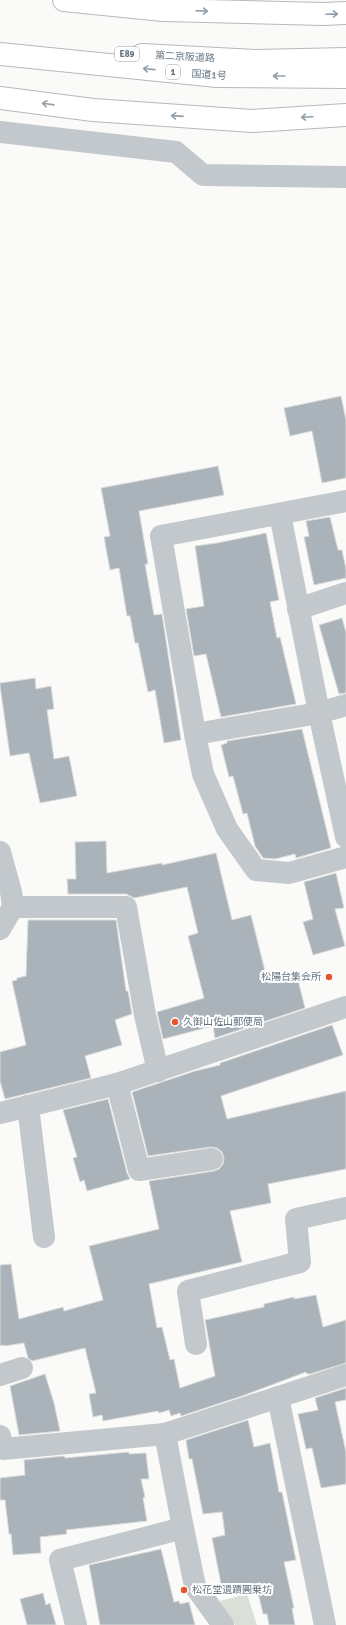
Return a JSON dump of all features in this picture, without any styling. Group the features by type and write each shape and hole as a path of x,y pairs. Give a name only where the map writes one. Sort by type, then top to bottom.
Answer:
{"highway":[{"path":"64,0 163,10 323,14 346,13"},
{"name":"第二京阪道路","path":"0,40 107,52 255,61 346,59"},
{"name":"国道1号","path":"0,54 217,76 346,77"},
{"path":"0,98 93,110 252,121 346,115"}],"street":[{"path":"0,132 176,152 203,174 346,177"},
{"path":"346,501 161,536 203,774 227,829 256,870 289,873 346,857"},
{"path":"280,514 318,713 345,829"},
{"path":"298,609 346,593"},
{"path":"195,734 318,713 346,705"},
{"path":"0,852 11,892 13,907 0,929"},
{"path":"13,907 126,907 145,1015 158,1071"},
{"path":"0,1114 117,1084 346,1007"},
{"path":"117,1084 139,1170 212,1159"},
{"path":"28,1106 44,1236"},
{"path":"196,1344 188,1291 300,1262 296,1219 346,1208"},
{"path":"0,1375 22,1368"},
{"path":"0,1436 3,1449 165,1434 346,1375"},
{"path":"278,1396 325,1625"},
{"path":"165,1434 196,1586 223,1625"},
{"path":"76,1625 60,1560 183,1528"}],"shaded area":[{"path":"247,1594 257,1625 235,1625 220,1601"}],"building":[{"path":"341,396 346,420 346,478 322,483 312,431 290,436 284,408"},
{"path":"218,466 224,495 139,511 148,564 145,564 154,615 162,614 181,740 164,743 155,690 148,692 138,643 135,643 130,616 127,616 119,568 110,570 104,537 110,536 101,488"},
{"path":"330,517 338,550 342,550 346,569 346,578 314,585 304,537 309,536 306,521"},
{"path":"266,533 279,600 270,602 277,638 280,637 296,704 221,717 206,654 194,656 186,609 204,606 195,546"},
{"path":"342,618 346,632 346,693 339,694 319,625"},
{"path":"35,678 36,689 51,686 54,709 47,710 54,759 69,756 77,796 40,803 29,753 10,756 0,683"},
{"path":"302,729 331,848 296,858 295,854 275,859 263,858 255,846 247,813 243,814 233,776 229,777 221,745 227,743 227,741"},
{"path":"106,841 107,873 162,863 162,865 216,853 232,920 251,915 268,983 297,976 305,1008 215,1038 213,1026 163,1039 157,1012 204,998 188,936 198,933 187,887 134,898 126,894 68,894 67,879 76,879 75,842"},
{"path":"336,873 344,908 335,909 345,946 313,955 303,922 313,919 304,882"},
{"path":"28,920 116,920 126,991 128,991 132,1014 115,1020 122,1045 85,1056 91,1078 5,1099 0,1081 0,1052 26,1045 12,981 26,976"},
{"path":"332,1025 343,1055 221,1096 227,1119 346,1091 346,1169 268,1184 271,1203 230,1211 242,1262 149,1284 157,1328 162,1327 170,1360 174,1359 180,1388 215,1376 205,1320 264,1307 264,1304 294,1297 294,1299 316,1295 323,1327 346,1320 346,1363 310,1374 307,1374 306,1372 242,1396 181,1416 180,1413 171,1416 169,1410 159,1413 158,1411 103,1421 102,1415 93,1417 89,1394 96,1393 85,1348 32,1361 28,1358 24,1343 0,1346 0,1265 11,1264 19,1319 63,1307 64,1311 103,1300 89,1246 159,1229 149,1181 214,1171 219,1169 223,1164 224,1158 222,1152 217,1148 211,1147 148,1156 132,1092 195,1071 220,1065 220,1063"},
{"path":"108,1099 127,1173 130,1179 87,1191 84,1180 80,1182 73,1158 77,1157 63,1110"},
{"path":"45,1374 54,1403 60,1431 19,1435 10,1386"},
{"path":"346,1388 346,1400 335,1402 346,1452 346,1484 321,1488 312,1448 306,1449 298,1414 318,1410 315,1398"},
{"path":"248,1420 254,1447 270,1443 279,1492 282,1492 296,1560 284,1562 294,1608 292,1608 295,1625 269,1625 267,1614 263,1614 257,1588 223,1594 212,1538 225,1535 222,1512 203,1514 192,1459 189,1459 186,1440"},
{"path":"129,1452 129,1454 146,1453 149,1479 141,1479 145,1497 143,1498 147,1521 66,1530 67,1534 40,1537 41,1553 13,1555 5,1500 0,1500 0,1478 25,1475 24,1460"},
{"path":"161,1549 174,1602 179,1601 180,1604 189,1602 195,1625 100,1625 89,1565"},
{"path":"43,1593 46,1605 50,1603 56,1625 27,1625 20,1599"}],"place":[{"name":"松陽台集会所","path":"329,977"},
{"name":"久御山佐山郵便局","path":"175,1022"},
{"name":"松花堂遺蹟圓乗坊","path":"184,1590"}]}
